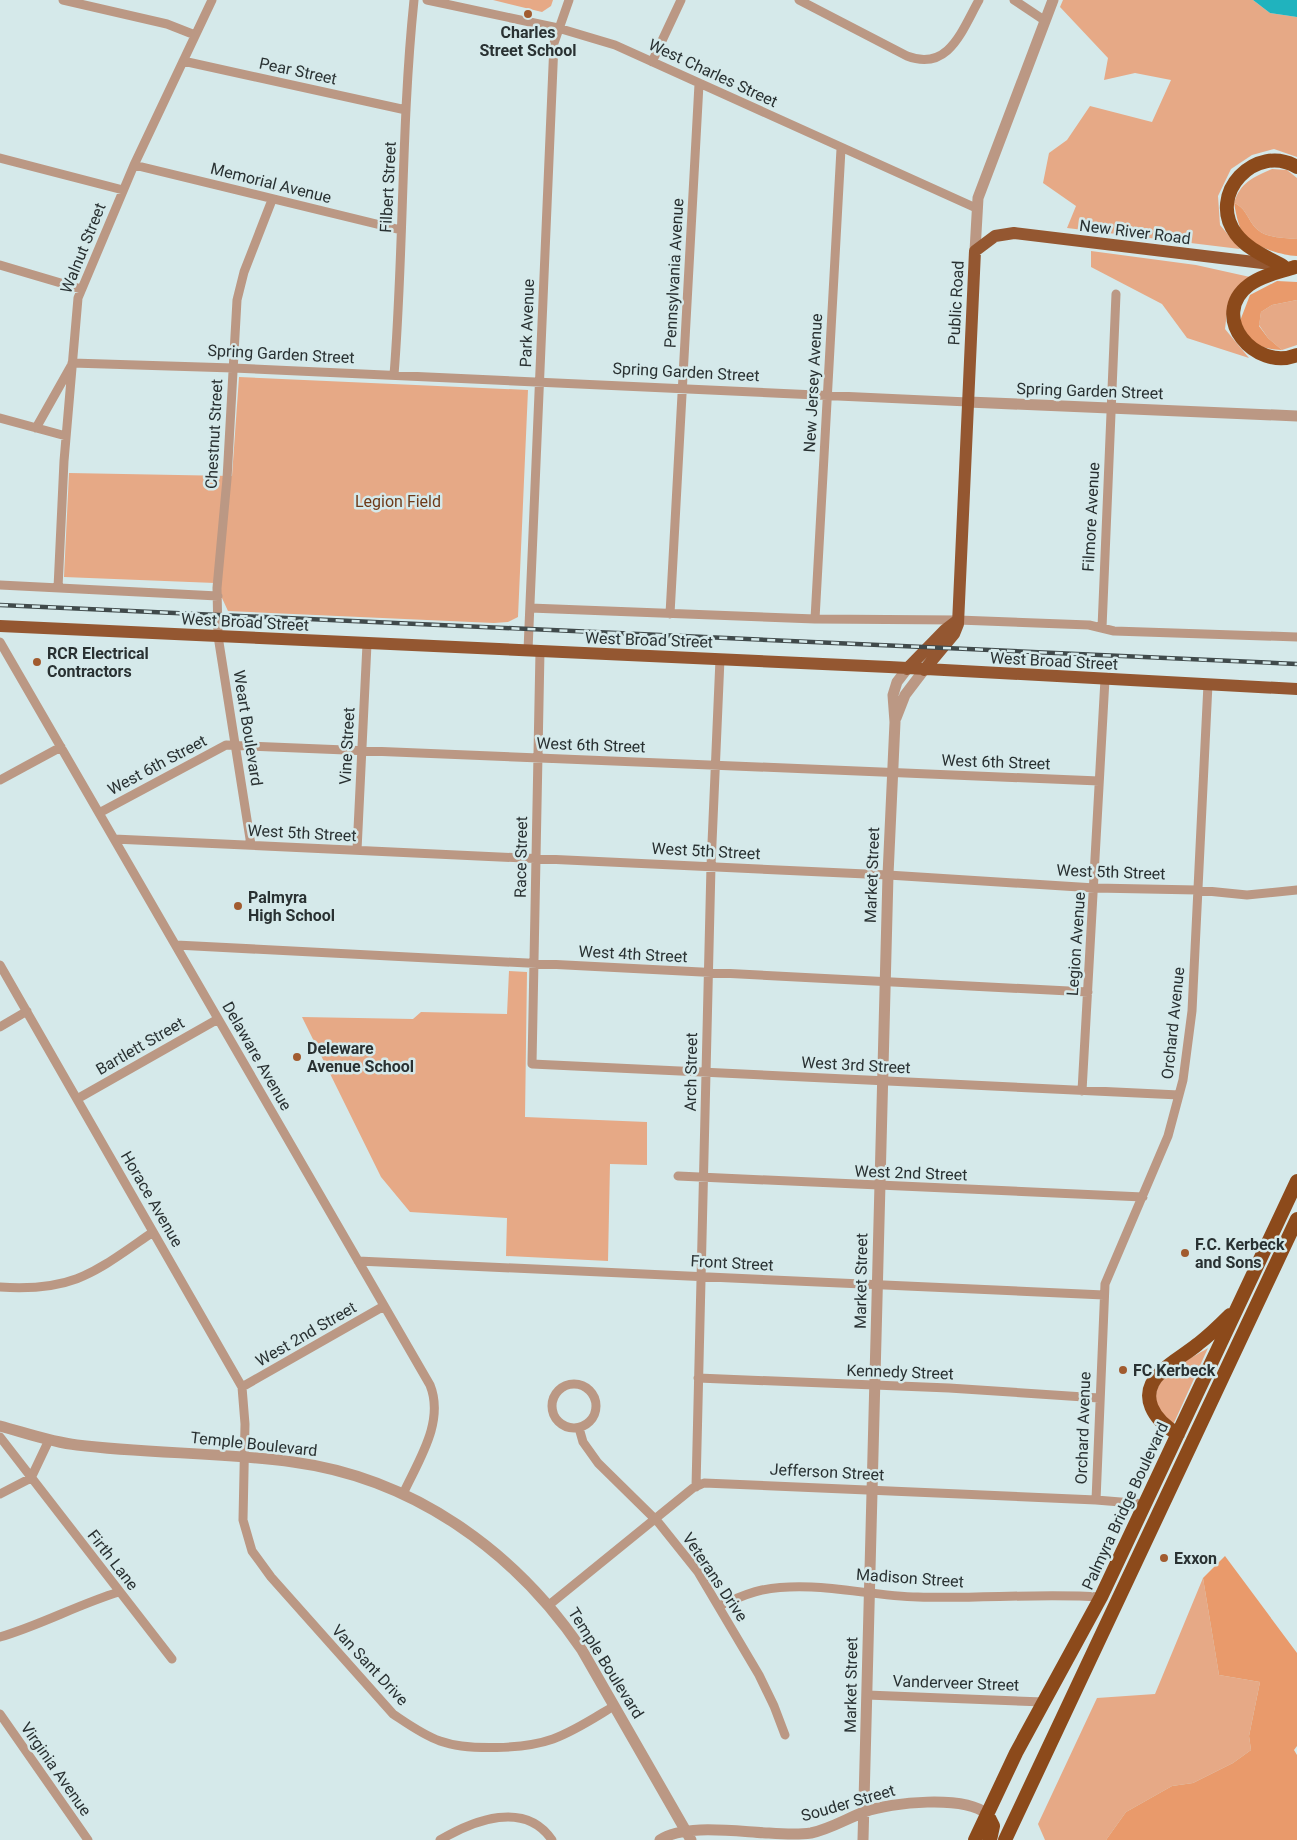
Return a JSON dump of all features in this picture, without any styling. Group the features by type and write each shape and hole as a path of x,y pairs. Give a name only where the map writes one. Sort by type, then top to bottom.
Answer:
{"highway":[{"path":"1292,267 1252,249 1235,234 1229,221 1228,196 1238,176 1256,164 1278,160 1297,167"},
{"path":"1292,267 1250,284 1241,293 1233,312 1237,332 1251,349 1264,356 1280,358 1297,354"},
{"name":"Palmyra Bridge Boulevard","path":"975,1840 1044,1702 1101,1597 1297,1181"},
{"name":"Palmyra Bridge Boulevard","path":"1005,1840 1297,1219"},
{"path":"1178,1434 1165,1427 1153,1413 1150,1396 1152,1383 1163,1370 1198,1345 1236,1310"},
{"path":"987,1814 993,1826 990,1840"}],"main road":[{"name":"New River Road","path":"975,251 995,236 1014,233 1292,267"},
{"name":"Public Road","path":"924,670 954,634 958,620 975,251"},
{"path":"907,669 945,630 958,620"},
{"name":"West Broad Street","path":"0,626 1297,688"}],"street":[{"path":"63,0 167,24 195,35"},
{"name":"Walnut Street","path":"58,588 75,314 81,289 134,165 212,0"},
{"name":"Filbert Street","path":"394,375 398,320 406,110 414,0"},
{"name":"West Charles Street","path":"427,0 558,28 606,41 841,149 976,208"},
{"name":"Park Avenue","path":"534,651 530,608 554,43 569,0"},
{"path":"652,62 681,0"},
{"path":"800,0 907,56 925,60 936,58 949,50 979,0"},
{"path":"1014,0 1044,20"},
{"name":"Public Road","path":"975,251 976,208 984,181 1053,0"},
{"name":"Pear Street","path":"183,61 406,110"},
{"name":"Pennsylvania Avenue","path":"670,614 699,84"},
{"name":"New Jersey Avenue","path":"815,619 841,149"},
{"path":"0,158 124,190"},
{"name":"Memorial Avenue","path":"134,165 401,230"},
{"name":"Chestnut Street","path":"219,615 218,596 240,286 272,200"},
{"path":"0,265 81,289"},
{"name":"Filmore Avenue","path":"1102,628 1116,294"},
{"path":"36,428 72,363"},
{"name":"Spring Garden Street","path":"72,363 539,381 1297,416"},
{"path":"0,418 66,436"},
{"name":"West Broad Street","path":"0,585 218,596"},
{"name":"West Broad Street","path":"530,608 815,619 958,620 1089,625 1114,631 1297,637"},
{"name":"Weart Boulevard","path":"219,615 218,636 251,845"},
{"name":"Delaware Avenue","path":"0,642 430,1385 435,1406 434,1420 427,1440 402,1494"},
{"name":"Vine Street","path":"357,850 367,644"},
{"name":"Race Street","path":"532,1064 538,758 534,651"},
{"name":"Arch Street","path":"696,1486 711,866 717,765 720,659"},
{"name":"Market Street","path":"863,1840 888,874 894,773 895,722 893,695 897,682 907,669"},
{"name":"Market Street","path":"895,722 905,695 924,670"},
{"name":"Legion Avenue","path":"1082,1091 1095,888 1105,679"},
{"name":"Orchard Avenue","path":"1096,1500 1104,1295 1109,1274 1168,1136 1187,1061 1192,1011 1208,684"},
{"name":"West 6th Street","path":"99,813 226,745 1099,781"},
{"path":"0,780 61,747"},
{"name":"West 5th Street","path":"114,839 888,874 1095,888 1197,890 1247,895 1297,890"},
{"name":"West 4th Street","path":"176,945 1088,992"},
{"name":"Horace Avenue","path":"0,965 242,1387 245,1410 244,1458"},
{"path":"0,1027 27,1012"},
{"name":"Bartlett Street","path":"77,1099 218,1019"},
{"name":"West 3rd Street","path":"532,1064 1179,1096"},
{"name":"West 2nd Street","path":"678,1176 880,1187 1143,1197"},
{"path":"0,1287 42,1287 75,1281 88,1275 153,1232"},
{"name":"Front Street","path":"358,1261 1104,1295"},
{"name":"West 2nd Street","path":"242,1387 384,1306"},
{"name":"Kennedy Street","path":"698,1378 1099,1398"},
{"path":"568,1384 585,1387 595,1400 596,1410 592,1419 579,1428 571,1428 560,1424 551,1410 555,1393 568,1384"},
{"name":"Temple Boulevard","path":"0,1426 49,1440 119,1449 294,1462 331,1470 375,1482 402,1494 462,1527 487,1545 522,1576 550,1605 582,1650 686,1837"},
{"name":"Veterans Drive","path":"579,1428 583,1442 598,1463 655,1518 693,1565 719,1606 769,1694 785,1735"},
{"name":"Firth Lane","path":"0,1437 4,1447 31,1478 172,1660"},
{"path":"0,1494 31,1478 49,1440"},
{"name":"Van Sant Drive","path":"244,1458 243,1520 252,1550 271,1577 393,1714 418,1731 440,1741 460,1745 517,1745 552,1740 579,1728 614,1706"},
{"name":"Jefferson Street","path":"550,1605 655,1518 696,1486 704,1483 872,1489 986,1497 1096,1500 1145,1504"},
{"name":"Madison Street","path":"719,1606 741,1596 772,1588 839,1588 939,1598 1054,1594 1101,1597"},
{"path":"1,1638 40,1624 102,1597 119,1592"},
{"name":"Vanderveer Street","path":"867,1695 1044,1702"},
{"name":"Virginia Avenue","path":"0,1714 88,1840"},
{"name":"Souder Street","path":"660,1840 666,1836 686,1837 701,1830 804,1834 826,1828 864,1812 890,1805 926,1802 970,1806 987,1814"},
{"path":"440,1840 475,1823 510,1816 524,1818 538,1824 552,1840"}],"green space":[{"path":"493,0 553,0 551,6 542,12"},
{"path":"1063,0 1253,0 1270,13 1297,17 1297,157 1274,149 1252,155 1231,169 1218,196 1220,225 1240,249 1067,228 1076,206 1043,183 1049,153 1067,140 1090,106 1152,122 1171,80 1135,73 1104,80 1108,58 1060,7"},
{"path":"1272,169 1287,170 1297,178 1297,239 1276,237 1262,233 1255,227 1242,208 1234,203 1240,190 1248,182"},
{"path":"1091,251 1196,265 1250,277 1228,303 1225,329 1249,358 1187,338 1162,304 1091,267"},
{"path":"1297,300 1297,345 1282,350 1268,338 1259,325 1261,312 1272,305"},
{"name":"Legion Field","path":"239,377 528,390 518,617 508,622 494,623 228,611 215,583 64,577 69,473 232,476"},
{"path":"509,971 527,972 525,1117 647,1122 647,1165 610,1164 608,1261 506,1256 507,1218 410,1212 381,1177 302,1017 413,1019 421,1012 507,1014"},
{"path":"1208,1348 1173,1425 1159,1410 1156,1399 1157,1389 1170,1372"},
{"path":"1203,1578 1219,1675 1260,1682 1249,1736 1251,1750 1233,1763 1193,1783 1172,1786 1126,1812 1106,1840 1045,1840 1038,1824 1097,1698 1155,1694"}],"shaded area":[{"path":"1234,203 1242,208 1255,227 1262,233 1276,237 1297,239 1297,256 1268,250 1247,238 1240,226"},
{"path":"1277,281 1297,282 1297,300 1272,305 1261,312 1259,326 1268,338 1282,350 1266,348 1255,343 1251,340 1240,321 1250,295"},
{"path":"1225,1556 1297,1653 1297,1746 1294,1750 1297,1755 1297,1840 1106,1840 1126,1812 1172,1786 1193,1783 1233,1763 1251,1750 1249,1736 1260,1682 1219,1675 1203,1578"}],"water":[{"path":"1253,0 1297,0 1297,17 1270,13"}],"railway":[{"path":"0,605 1297,664"}],"place":[{"name":"Charles Street School","path":"528,14"},
{"name":"RCR Electrical Contractors","path":"37,662"},
{"name":"Palmyra High School","path":"238,906"},
{"name":"Deleware Avenue School","path":"297,1057"},
{"name":"F.C. Kerbeck and Sons","path":"1185,1253"},
{"name":"FC Kerbeck","path":"1123,1370"},
{"name":"Exxon","path":"1164,1558"}]}
